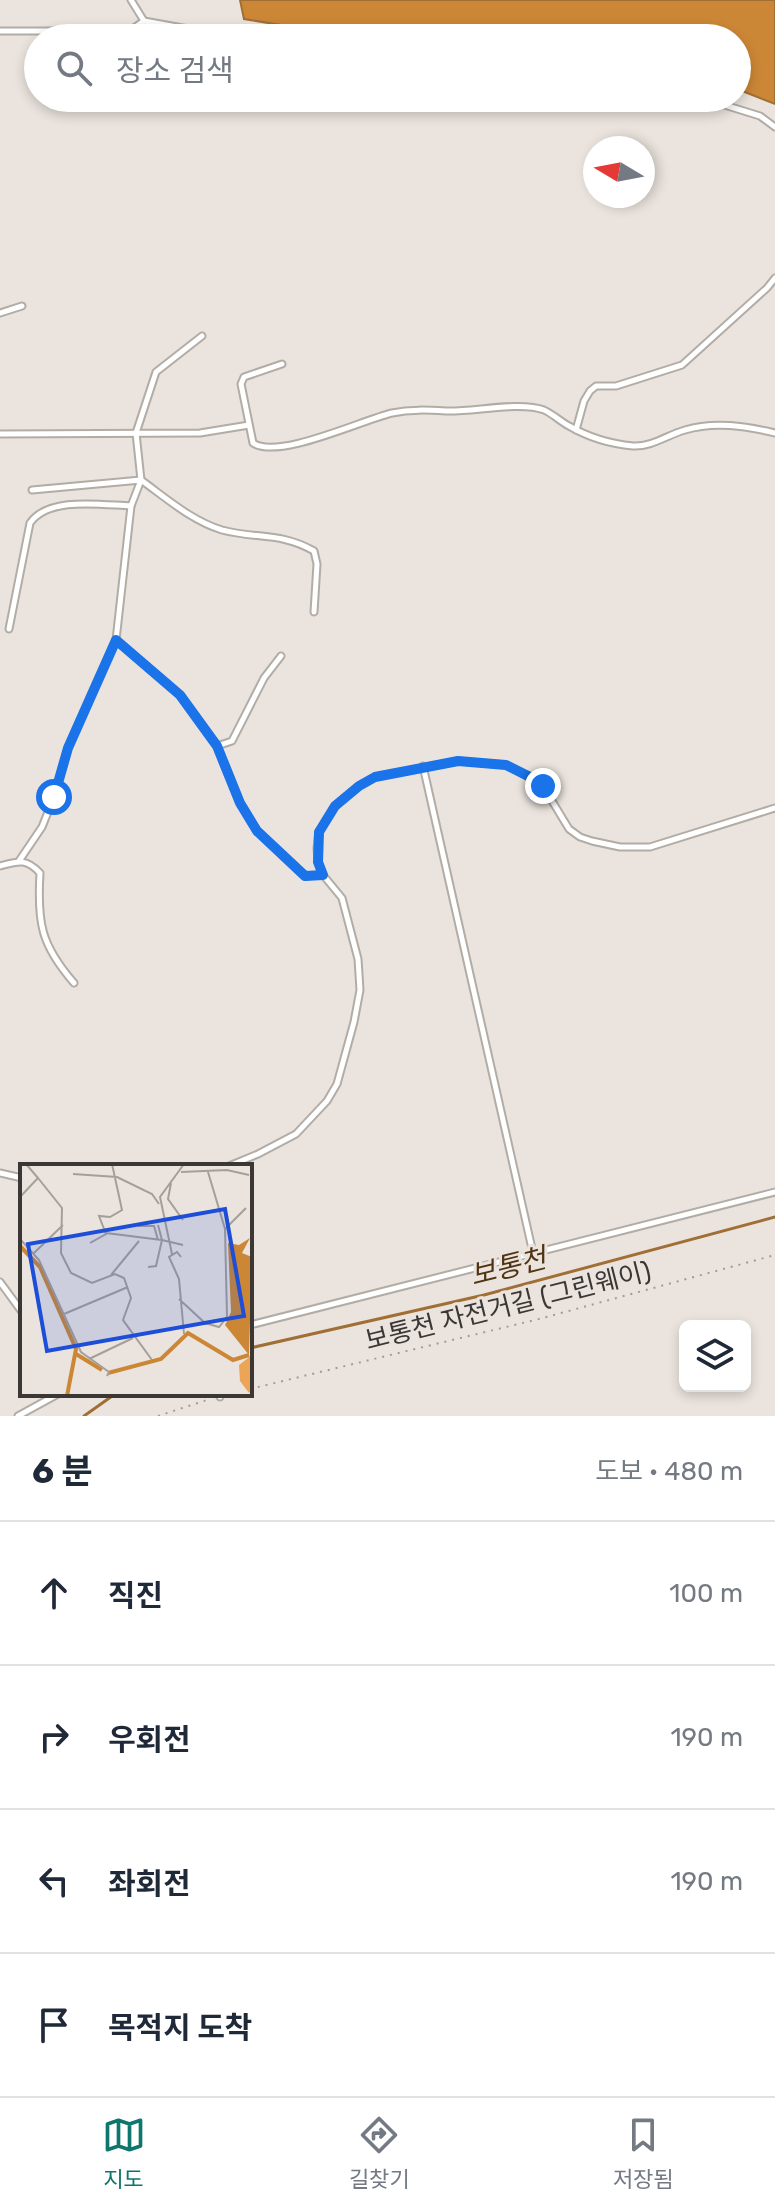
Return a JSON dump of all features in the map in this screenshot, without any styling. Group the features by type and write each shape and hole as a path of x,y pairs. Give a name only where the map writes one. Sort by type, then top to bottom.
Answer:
{"lane":[{"path":"131,0 144,21"},
{"path":"140,24 144,21 161,24"},
{"path":"0,31 24,31"},
{"path":"747,112 760,116 775,127"},
{"path":"576,430 584,401 596,386 616,386 682,365 775,278"},
{"path":"0,313 22,306"},
{"path":"19,861 42,827 68,748 116,640 131,506 141,480 136,433 156,372 202,336"},
{"path":"282,364 244,377 241,384 253,443 265,448 308,442 392,413 430,409 543,410 576,430 611,442 642,446 684,430 709,425 775,433"},
{"path":"0,434 200,433 249,425"},
{"path":"32,490 141,480 190,516 221,530 300,543 314,551 317,564 314,612"},
{"path":"9,629 30,523 35,516 50,508 82,503 131,506"},
{"path":"116,640 180,695 217,746 240,803 257,831 305,876 323,875"},
{"path":"217,746 232,741 264,678 281,656"},
{"path":"234,1164 296,1134 327,1101 337,1084 360,990 358,959 342,898 323,875 318,862 319,832 335,806 359,786 375,777 423,766 458,761 506,765 543,786 569,829 580,837 620,847 650,847 775,808"},
{"path":"423,766 533,1253"},
{"path":"0,866 19,861 31,864 40,873 38,906 44,938 56,962 74,983"},
{"path":"0,1173 20,1178"},
{"path":"252,1324 775,1192"},
{"path":"0,1282 20,1309"},
{"path":"18,1416 54,1396"}],"path":[{"name":"보통천 자전거길 (그린웨이)","path":"252,1389 539,1319 775,1255"},
{"path":"158,1416 216,1396"}],"shaded area":[{"path":"240,0 775,0 775,104 751,95 751,24 275,24 244,19"}],"waterway":[{"name":"보통천","path":"252,1348 484,1295 775,1217"},
{"name":"보통천","path":"84,1416 112,1396"}],"route":[{"path":"54,797 68,748 116,640 180,695 217,746 240,803 257,831 305,876 323,875 318,862 319,832 335,806 375,777 458,761 506,765 543,786"}]}
